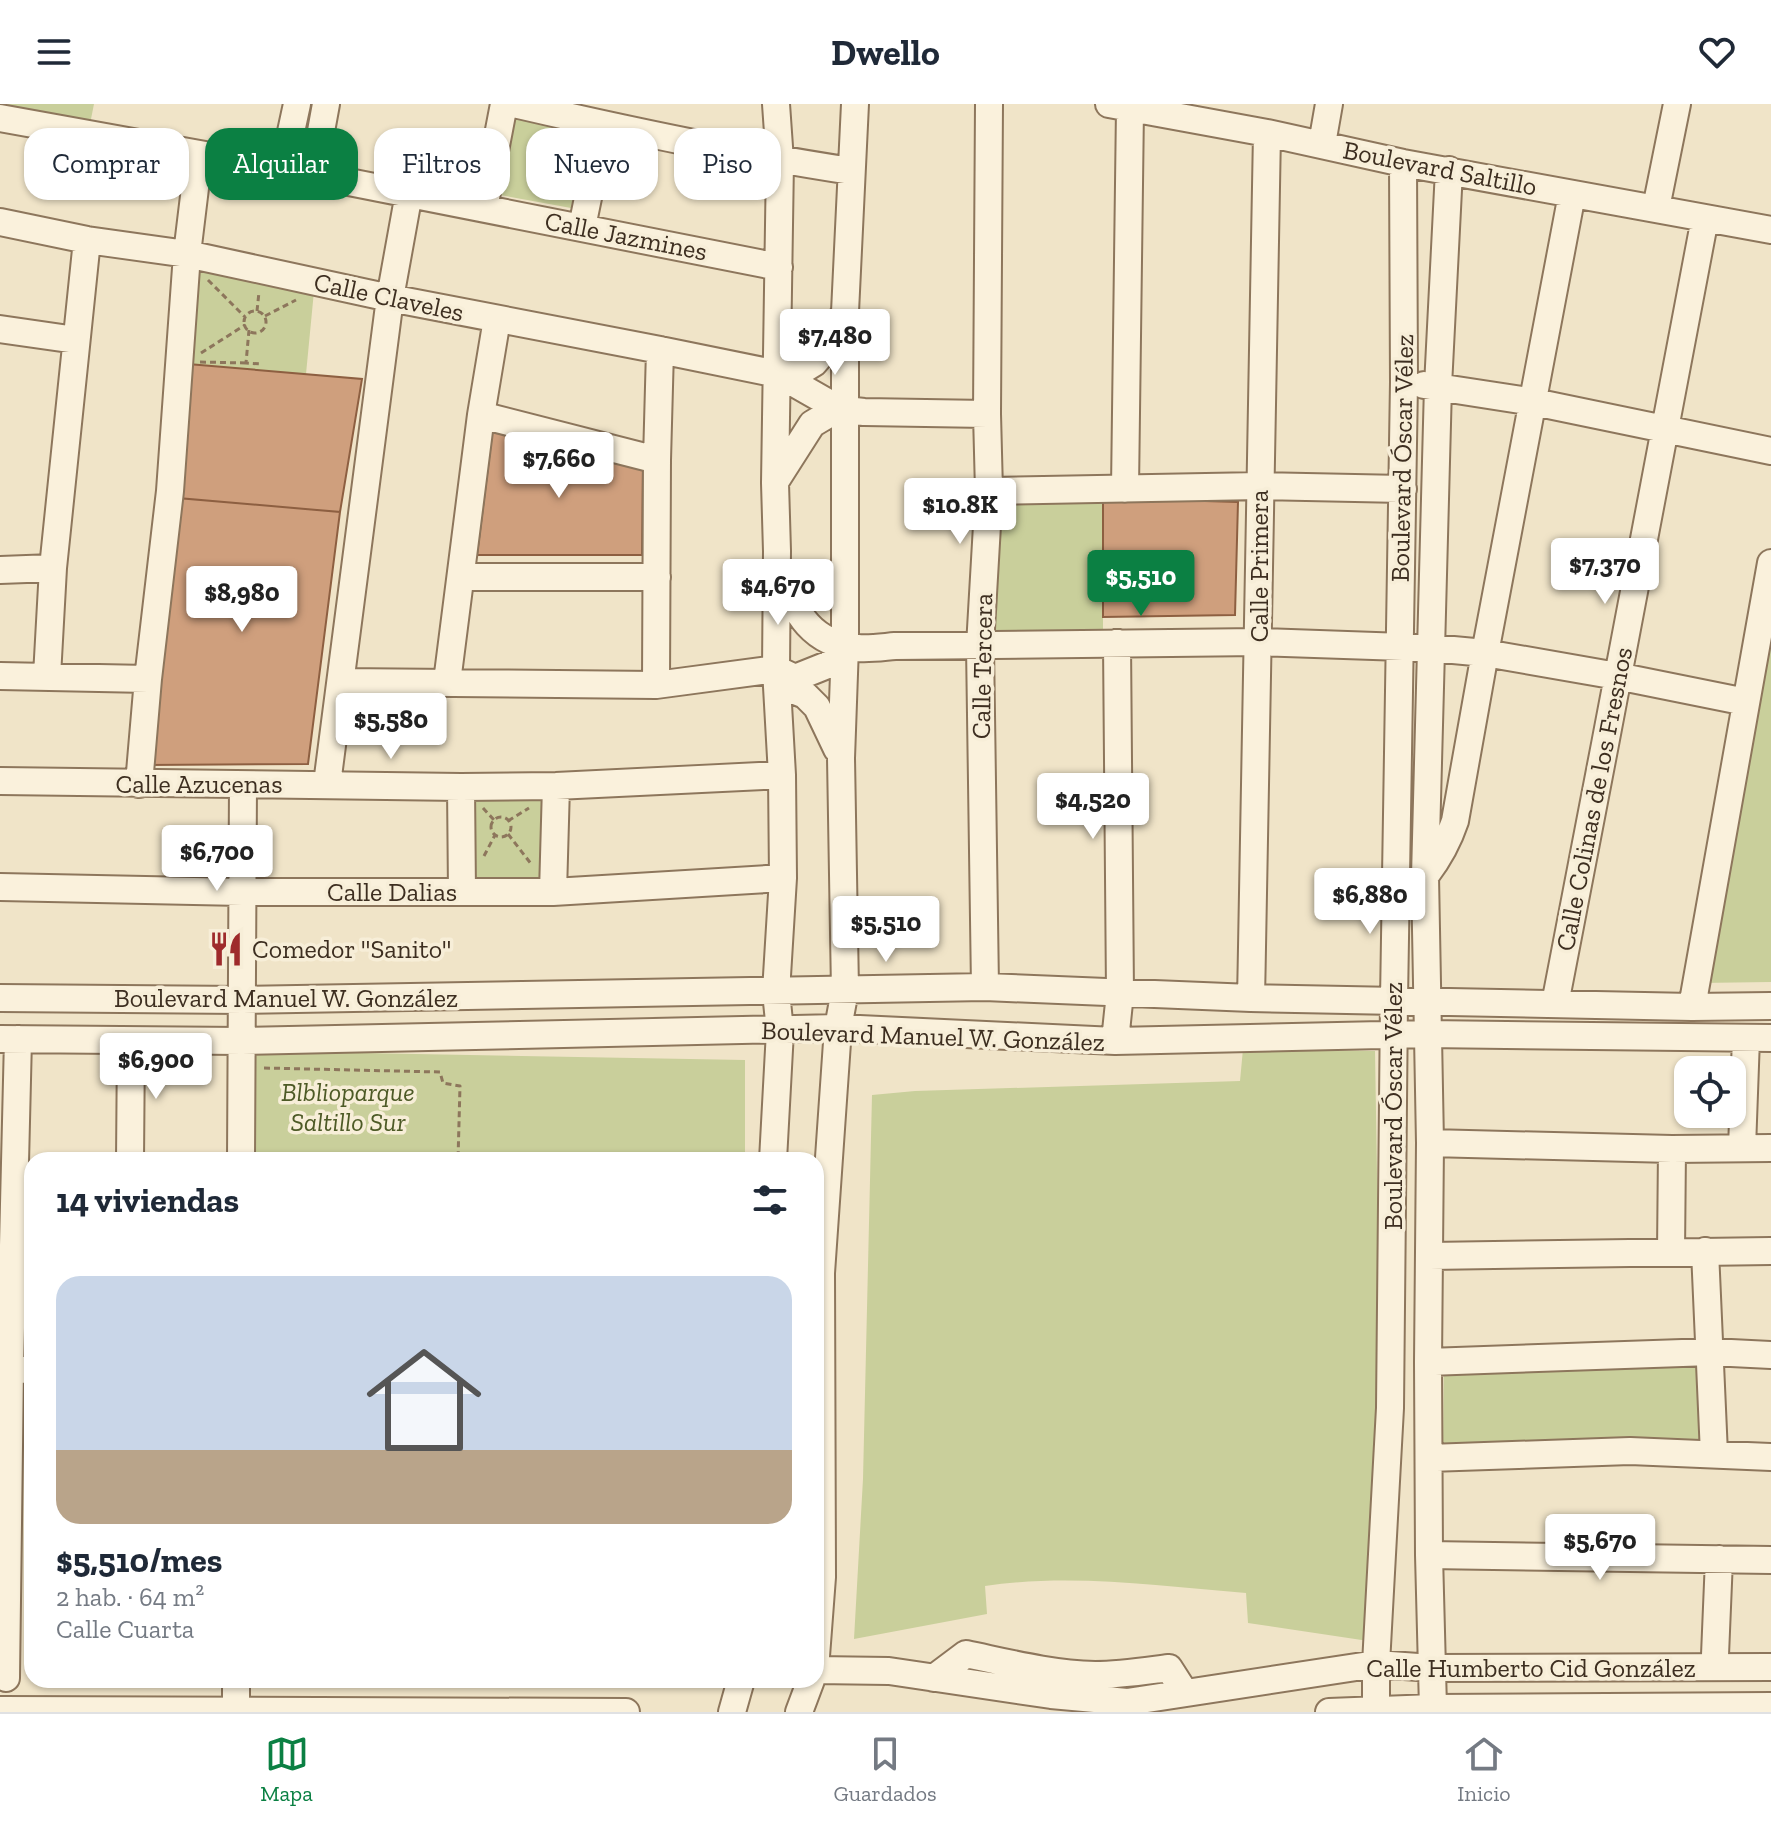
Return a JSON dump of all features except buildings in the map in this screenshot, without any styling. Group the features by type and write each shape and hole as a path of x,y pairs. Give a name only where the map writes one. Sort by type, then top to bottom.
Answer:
{"street":[{"path":"292,128 297,104"},
{"path":"322,128 326,104"},
{"path":"484,208 504,104"},
{"path":"514,104 674,139"},
{"path":"776,104 778,128"},
{"path":"824,1230 838,1028 845,990 841,758 845,646 845,312 855,104"},
{"name":"Calle Tercera","path":"985,987 980,646 989,491 989,104"},
{"path":"1322,144 1329,104"},
{"path":"1656,208 1677,104"},
{"path":"1120,106 1125,489"},
{"name":"Boulevard Saltillo","path":"1120,106 1322,144 1403,163 1771,230"},
{"name":"Calle Jazmines","path":"0,118 205,156"},
{"path":"582,227 603,125"},
{"name":"Calle Primera","path":"1251,998 1267,133"},
{"path":"139,784 170,491 187,254 199,155"},
{"path":"781,161 851,171"},
{"name":"Boulevard Óscar Vélez","path":"1375,1711 1390,1408 1403,489 1403,163"},
{"name":"Boulevard Óscar Vélez","path":"1431,1710 1430,1143 1425,876 1438,386 1449,170"},
{"path":"1425,876 1440,857 1455,821 1572,194"},
{"path":"327,784 390,298 408,200"},
{"name":"Calle Jazmines","path":"444,200 779,267"},
{"path":"773,1152 780,1031 776,992 783,878 782,775 776,669 775,483 780,200"},
{"name":"Calle Colinas de los Fresnos","path":"1555,1004 1705,218"},
{"name":"Calle Claveles","path":"0,222 87,240 187,254 390,298 778,374"},
{"path":"47,676 53,568 87,240"},
{"path":"778,374 801,371 814,363 845,312"},
{"path":"447,682 481,415 497,319"},
{"path":"0,329 76,340"},
{"path":"656,685 660,350"},
{"path":"778,374 825,402 845,410 987,414"},
{"path":"1404,382 1534,402 1771,451"},
{"path":"775,483 812,424 827,415 845,410"},
{"path":"481,415 657,460"},
{"path":"989,491 1260,486 1403,489"},
{"path":"777,551 790,595 806,624 819,636 845,646 1259,642 1432,648 1485,653 1746,702"},
{"path":"1692,1007 1771,563"},
{"path":"0,570 53,568"},
{"path":"461,577 657,577"},
{"path":"1115,1041 1120,993 1117,643"},
{"path":"341,682 656,685 776,669 795,678 830,664 845,646"},
{"path":"776,669 790,689 805,695 817,707 841,758"},
{"path":"0,676 148,679"},
{"name":"Calle Azucenas","path":"0,781 461,787 556,786 782,775"},
{"path":"241,1152 243,785"},
{"path":"553,892 556,786"},
{"path":"461,787 462,892"},
{"name":"Calle Dalias","path":"0,887 242,892 553,892 783,878"},
{"name":"Boulevard Manuel W. González","path":"0,998 243,1000 985,987 1251,998 1771,1006"},
{"name":"Boulevard Manuel W. González","path":"9,1039 242,1041 838,1028 1115,1041 1427,1034 1758,1038"},
{"path":"1742,1148 1758,1038"},
{"path":"9,1039 14,1370 13,1678"},
{"path":"130,1152 131,1041"},
{"path":"1430,1143 1672,1149 1771,1148"},
{"path":"1671,1252 1672,1149"},
{"path":"1705,1251 1714,1454"},
{"path":"1430,1256 1771,1251"},
{"path":"1428,1362 1711,1352 1771,1355"},
{"path":"1390,1408 1429,1410"},
{"path":"1429,1458 1630,1451 1771,1457"},
{"path":"1429,1555 1771,1560"},
{"path":"1715,1655 1719,1559"},
{"name":"Calle Humberto Cid González","path":"824,1670 889,1671 1051,1695 1127,1702 1376,1664 1432,1668 1771,1667"},
{"path":"236,1688 236,1712"},
{"path":"732,1712 739,1688"},
{"path":"799,1712 808,1688"},
{"name":"Calle Humberto Cid González","path":"1329,1712 1766,1708"},
{"path":"0,1710 626,1712"}],"path":[{"path":"205,277 245,317 249,330 256,333 263,330 265,316 257,311 245,317"},
{"path":"257,311 261,280"},
{"path":"265,316 302,297"},
{"path":"200,354 245,325"},
{"path":"246,363 249,330"},
{"path":"188,362 261,364"},
{"path":"500,817 508,821 508,834 500,837 493,833 491,827 494,820 500,817"},
{"path":"508,834 536,870"},
{"path":"260,1067 440,1072 443,1083 460,1086 458,1152"}],"green space":[{"path":"8,104 94,104 90,124 7,108"},
{"path":"508,111 585,126 526,128 526,200 510,197 510,128 504,128"},
{"path":"527,200 572,200 571,208"},
{"path":"195,267 314,291 306,374 188,364"},
{"path":"997,496 1103,498 1103,631 996,633"},
{"path":"1771,607 1771,982 1699,983"},
{"path":"472,797 545,797 545,882 471,881"},
{"path":"1243,1049 1375,1051 1379,1296 1375,1642 1248,1623 1246,1593 1083,1581 985,1586 987,1614 854,1639 863,1479 872,1095 1240,1081"},
{"name":"Blblioparque Saltillo Sur","path":"252,1051 745,1060 745,1152 250,1152"},
{"path":"1704,1364 1704,1442 1443,1444 1444,1365"}],"place":[{"name":"Comedor \"Sanito\"","path":"226,949"}]}
